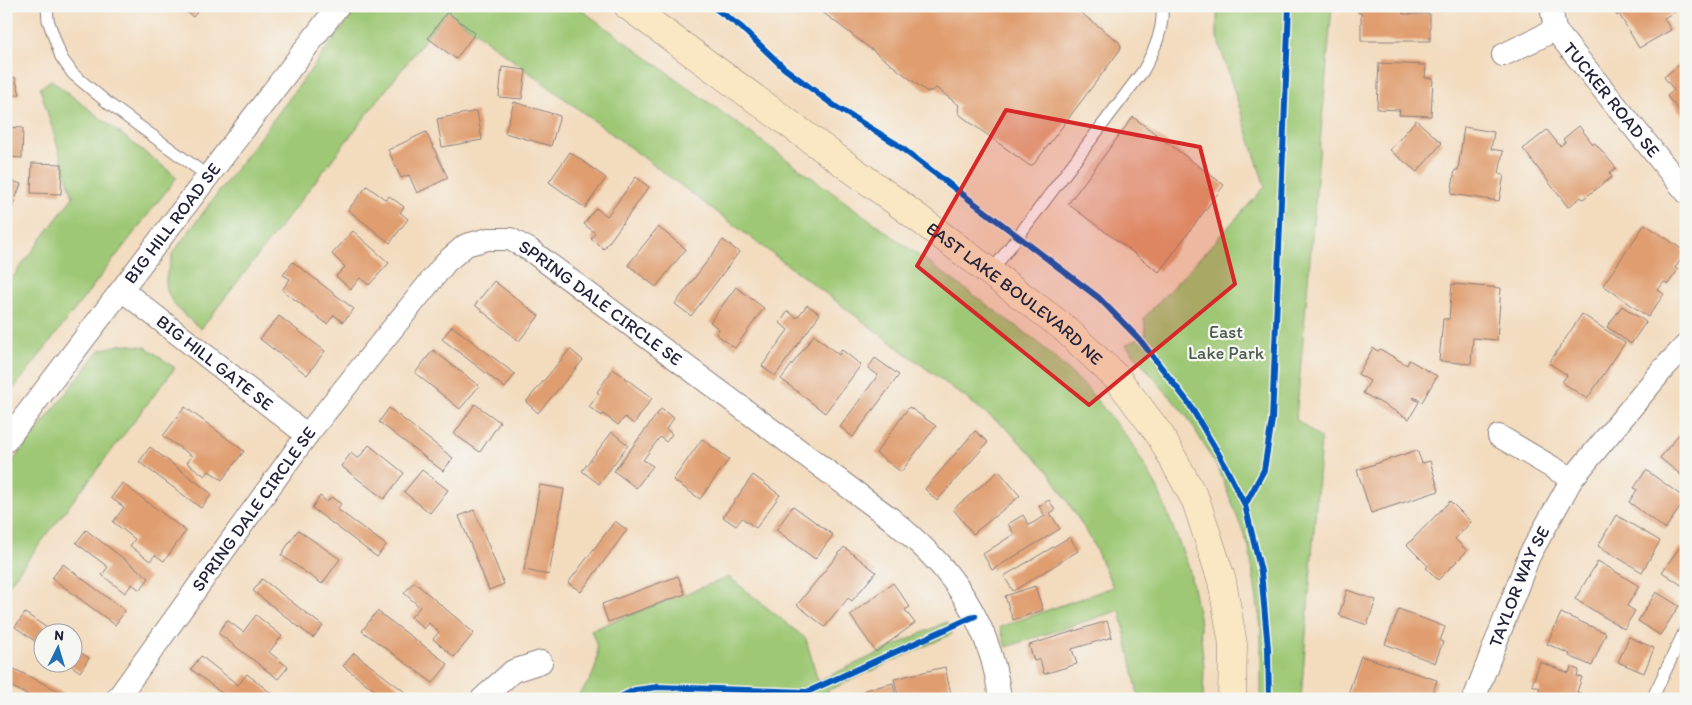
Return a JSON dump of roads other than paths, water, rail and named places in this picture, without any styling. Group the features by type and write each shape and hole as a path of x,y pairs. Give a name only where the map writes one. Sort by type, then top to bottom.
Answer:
{"main road":[{"name":"EAST LAKE BOULEVARD NE","path":"628,6 991,272 1063,327 1117,378 1160,435 1196,501 1222,581 1233,644 1232,699"}],"street":[{"name":"BIG HILL ROAD SE","path":"6,440 338,6"},
{"name":"TUCKER ROAD SE","path":"1551,6 1554,30 1686,192"},
{"name":"TUCKER ROAD SE","path":"1503,56 1554,30"},
{"name":"SPRING DALE CIRCLE SE","path":"117,699 307,435 446,262 466,245 488,238 510,239 530,250 890,518 927,551 952,578 971,608 988,644 998,681 1000,699"},
{"name":"BIG HILL GATE SE","path":"122,290 307,435"},
{"name":"TAYLOR WAY SE","path":"1474,699 1529,556 1572,479 1664,368 1686,345"},
{"path":"1498,436 1572,479"},
{"path":"482,699 513,671 540,662"}],"lane":[{"path":"47,6 48,20 61,57 73,74 109,104 209,177"},
{"path":"991,272 1143,71 1156,49 1160,33 1162,6"},
{"path":"1652,699 1686,628"}],"park label":[{"name":"East Lake Park","path":"1226,342"}]}
